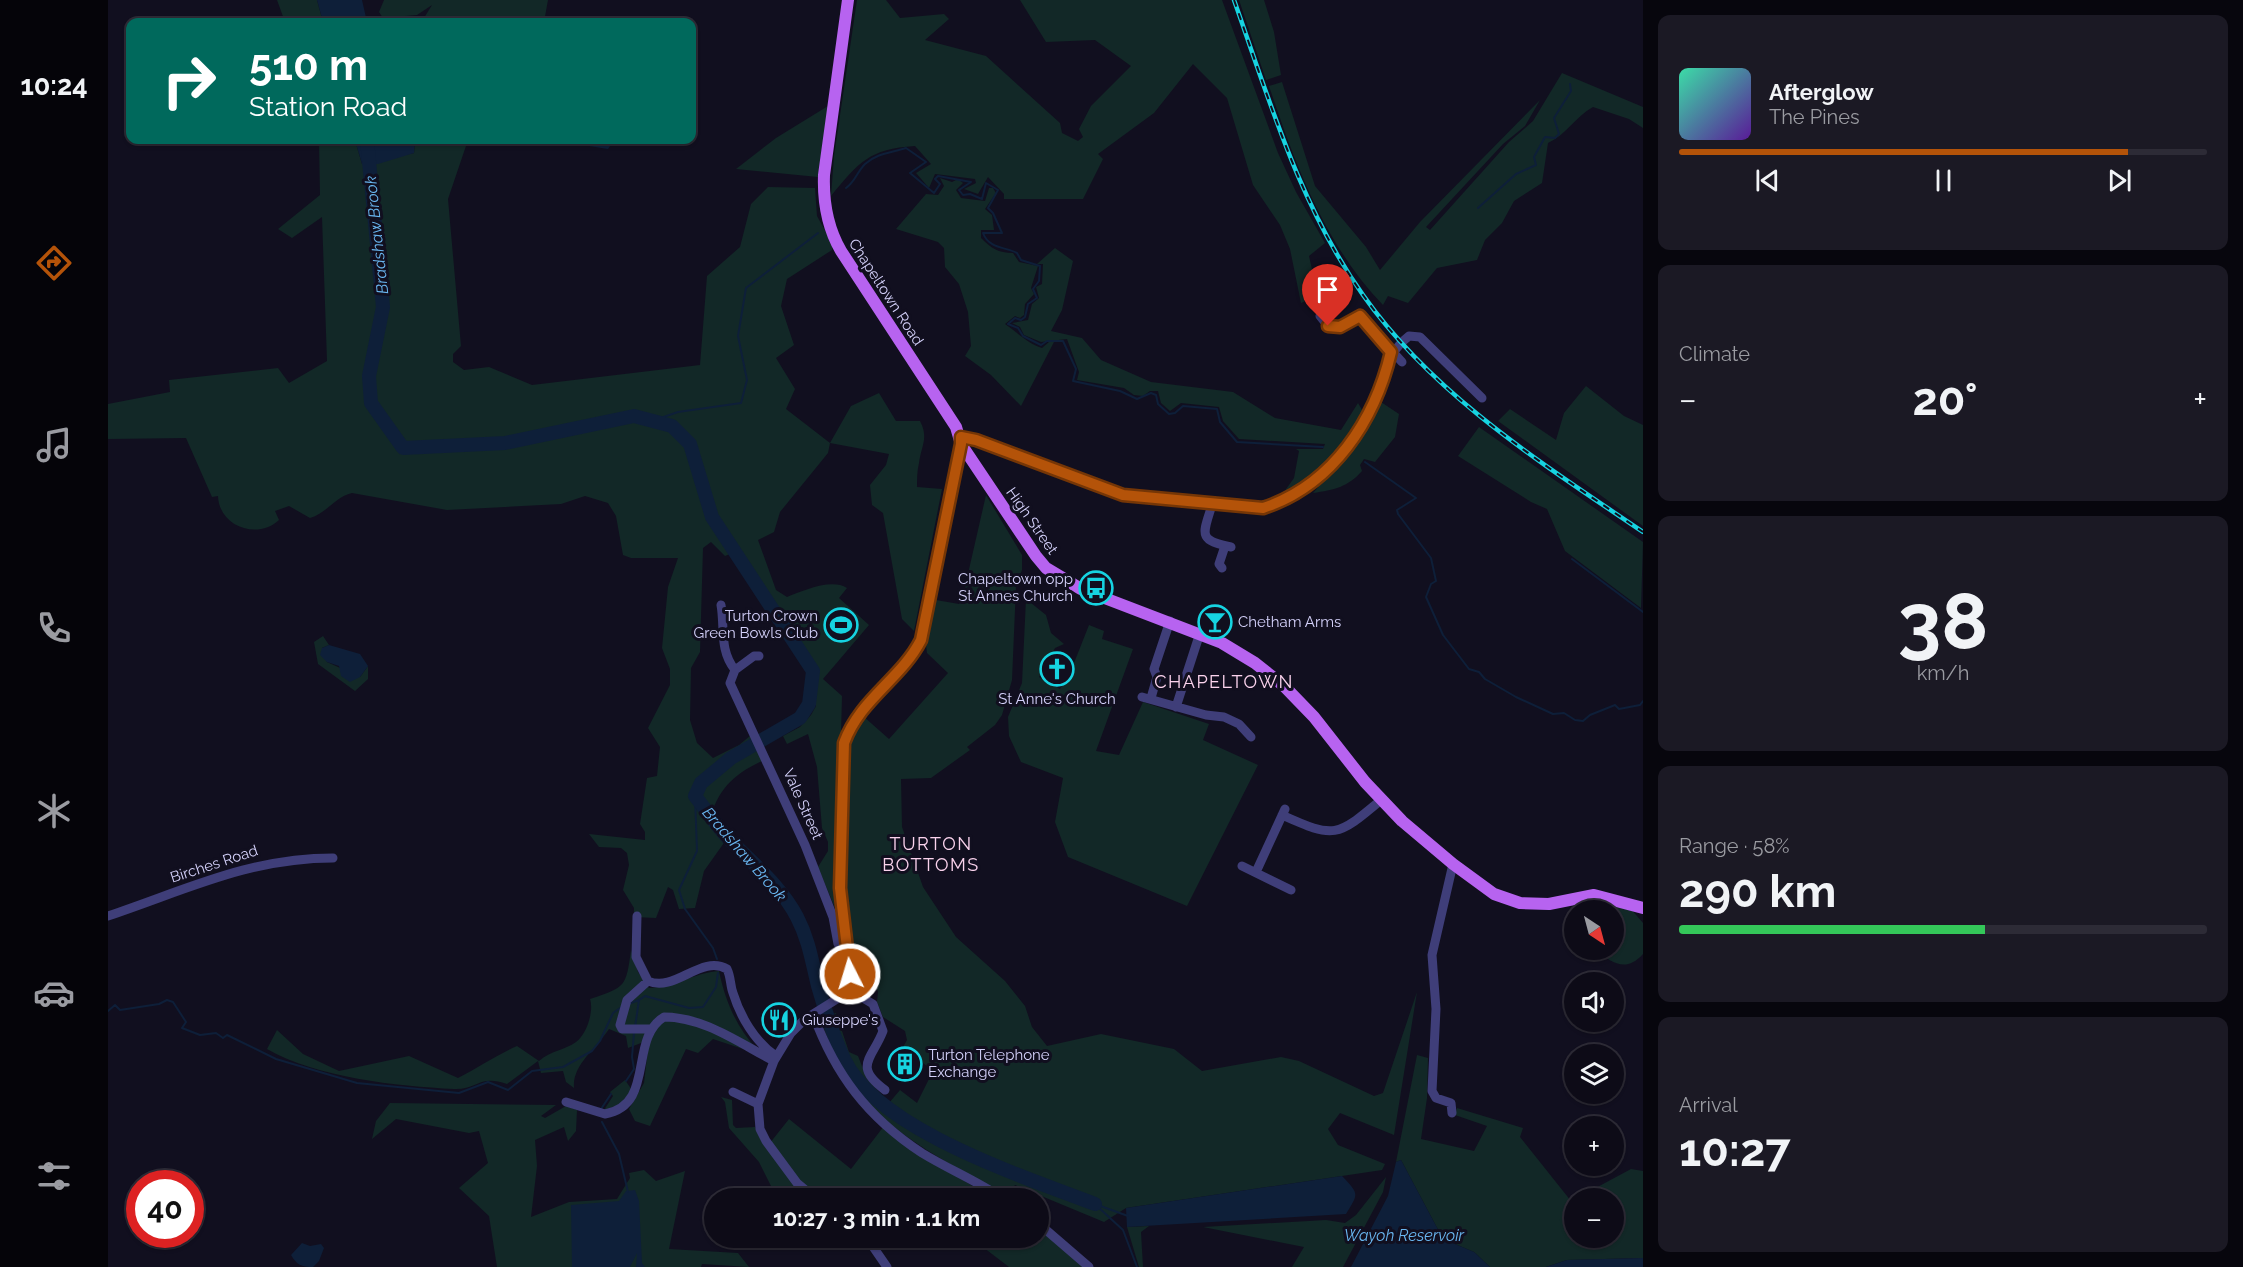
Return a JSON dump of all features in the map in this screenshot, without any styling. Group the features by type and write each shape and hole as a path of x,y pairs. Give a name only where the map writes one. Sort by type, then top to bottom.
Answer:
{"main road":[{"name":"Chapeltown Road","path":"848,0 847,26 824,175 827,216 841,250 961,441"},
{"name":"High Street","path":"961,441 1046,567 1081,589 1170,621 1236,650 1284,686 1314,717 1381,800 1453,864 1494,894 1520,903 1549,904 1594,896 1643,909"}],"street":[{"path":"1320,316 1328,326 1336,328 1360,316 1401,362"},
{"path":"801,1188 766,1141 760,1129 758,1104 775,1058 794,1029 833,1002 846,988 850,974 840,888 844,743 849,728 863,707 914,652 921,640 961,441 976,440 1112,492 1212,505 1263,508 1277,503 1309,484 1341,456 1361,429 1380,394 1391,352 1409,336 1420,337 1482,398"},
{"path":"1212,505 1204,536 1210,542 1228,547 1219,564 1222,568"},
{"name":"Vale Street","path":"720,605 724,627 722,640 735,670 730,683 805,844 833,917 838,944 848,950"},
{"path":"1170,621 1154,669 1157,677 1147,698 1245,724 1251,738"},
{"path":"1176,707 1200,633"},
{"path":"735,670 754,656 759,656"},
{"path":"1256,872 1283,812 1316,830 1332,832 1354,822 1381,800"},
{"name":"Birches Road","path":"108,916 244,868 304,858 333,858"},
{"path":"1452,1113 1451,1103 1436,1098 1432,1091 1436,1009 1432,955 1453,864"},
{"path":"1242,866 1292,890"},
{"path":"637,916 636,957 648,981"},
{"path":"648,981 661,984 716,965 727,969 733,992 745,1019 775,1058"},
{"path":"648,981 624,1006 621,1028 650,1029"},
{"path":"846,988 874,1005 883,1031 867,1058 867,1069 873,1080 885,1090"},
{"path":"817,1012 825,1046 860,1102 921,1152 984,1188"},
{"path":"566,1102 605,1114 620,1109 640,1081 650,1029 664,1017 696,1021 775,1058"},
{"path":"733,1092 758,1104"},
{"path":"1049,1232 1089,1267"},
{"path":"874,1248 887,1267"}],"green space":[{"path":"277,0 317,0 322,18 284,18"},
{"path":"384,0 548,0 545,18 424,18 432,5 417,15 383,18 379,12"},
{"path":"857,0 886,0 900,18 944,14 949,19 925,40 986,56 1060,123 1062,133 1078,141 1083,137 1079,129 1091,106 1131,66 1095,40 1046,42 1020,0 1222,0 1278,153 1296,192 1325,243 1309,256 1318,296 1301,303 1290,249 1280,225 1253,185 1227,98 1193,64 1154,113 1098,154 1103,159 1083,199 1004,199 1004,194 988,177 978,194 964,189 976,183 975,179 935,174 929,188 916,173 931,164 915,146 886,150 866,159 849,174 831,196 834,156"},
{"path":"1239,0 1264,0 1274,32 1281,75 1266,80"},
{"path":"1562,73 1643,107 1643,128 1629,119 1593,107 1587,111 1548,143 1542,183 1514,201 1502,223 1485,240 1477,260 1437,268 1408,303 1388,296 1383,305 1363,282 1328,230 1301,174 1269,86 1282,82 1315,186 1366,247 1380,270 1420,222 1540,100 1525,126 1503,144 1426,227 1430,230 1509,142 1533,121"},
{"path":"828,106 818,177 736,169 776,138"},
{"path":"319,144 356,144 362,164 414,153 415,144 467,144 448,199 461,346 453,354 453,362 464,370 489,367 532,385 700,365 707,276 740,247 751,204 768,187 815,188 817,216 833,245 832,250 787,279 781,306 794,345 776,358 795,389 786,409 830,443 828,453 780,512 774,532 758,540 776,590 787,597 817,586 840,585 847,588 839,598 869,625 823,679 842,696 841,734 837,759 837,913 818,867 828,851 828,842 822,828 817,767 808,734 787,744 783,736 800,727 816,706 814,689 817,670 800,641 737,551 725,556 711,542 703,548 700,652 691,668 690,720 697,743 713,758 739,745 750,736 762,761 735,777 717,800 710,820 726,840 704,871 695,908 679,909 673,890 668,887 656,918 634,917 634,908 623,890 629,865 627,853 621,848 599,847 589,834 645,840 645,832 640,824 647,778 657,776 660,747 648,728 670,685 670,669 662,648 668,587 678,558 631,558 623,555 616,516 608,503 585,496 561,504 447,510 352,493 310,518 289,506 275,511 279,520 270,526 261,529 241,527 225,516 218,496 212,497 186,438 108,439 108,404 170,392 169,380 278,368 289,383 327,361 322,217 292,238 278,229 320,195"},
{"path":"940,178 952,182 958,179 963,183 956,190 961,198 985,201 989,188 993,188 996,193 985,209 992,215 994,230 981,230 981,238 995,249 1013,253 1019,262 1038,266 1031,288 1034,294 1025,304 1024,315 1020,318 1015,316 1005,324 1027,341 1042,348 1049,342 1054,342 1021,406 991,375 965,356 971,346 968,312 959,284 945,267 944,248 938,242 896,229 926,194 938,195 944,186"},
{"path":"1055,248 1073,261 1062,310 1051,331 1082,338 1101,360 1151,382 1233,392 1275,418 1341,430 1358,403 1365,415 1347,441 1327,463 1305,482 1279,499 1294,478 1299,451 1296,449 1323,449 1325,444 1239,439 1223,421 1219,407 1181,403 1170,411 1161,403 1158,391 1150,391 1143,396 1134,395 1124,388 1077,380 1079,372 1067,339 1041,342 1024,335 1020,327 1012,323 1028,320 1032,304 1039,298 1036,287 1042,284 1043,264 1037,264"},
{"path":"1586,386 1624,416 1643,425 1643,526 1498,421 1510,409 1556,440 1564,413"},
{"path":"879,393 896,421 920,421 923,427 924,437 917,487 942,489 914,631 902,619 883,513 872,505 870,485 886,465 889,454 830,443 851,406"},
{"path":"1381,402 1399,414 1395,437 1375,462 1364,459 1360,465 1362,471 1351,481 1334,489 1313,493 1362,436"},
{"path":"1479,427 1643,542 1641,608 1565,551 1547,509 1531,502 1458,456"},
{"path":"986,495 1022,555 1022,570 1016,586 1012,680 1002,715 995,725 967,747 970,750 931,778 901,779 902,827 923,887 956,937 1005,981 1025,1006 1032,1027 1047,1046 1101,1034 1174,1049 1202,1071 1281,1057 1299,1061 1374,1096 1383,1093 1417,992 1394,1135 1340,1113 1328,1129 1338,1145 1385,1164 1382,1170 1126,1208 1104,1222 1049,1199 1049,1188 1022,1188 1015,1185 1013,1188 993,1188 948,1163 894,1127 870,1105 850,1081 833,1052 821,1018 836,1013 849,1052 858,1056 867,1079 889,1103 900,1090 917,1103 933,1071 903,1047 907,1040 905,1031 883,1017 877,1002 878,992 864,959 855,959 844,894 845,759 850,737 863,716 889,739 948,673 927,653 926,645 936,600 959,604 962,600"},
{"path":"1026,599 1046,615 1051,633 1064,644 1055,648 1039,677 1060,689 1074,663 1089,625 1104,631 1102,639 1133,649 1096,751 1119,755 1143,702 1209,724 1203,740 1258,765 1187,906 1068,857 1055,822 1063,778 1021,762 1009,736 1008,717 1022,683"},
{"path":"323,636 329,645 322,648 327,662 360,677 368,666 368,679 355,691 318,664 314,642"},
{"path":"1624,907 1631,909 1643,923 1643,954 1637,960 1625,965 1610,960 1624,960"},
{"path":"631,950 638,972 649,988 719,971 732,1013 743,1032 757,1049 749,1051 713,1039 698,1053 686,1049 650,1126 635,1121 629,1109 644,1083 649,1040 628,1048 626,1036 609,1029 581,1064 574,1080 574,1088 566,1082 563,1071 541,1073 538,1061 507,1084 498,1081 484,1081 462,1089 454,1089 407,1086 333,1074 287,1059 267,1049 277,1030 303,1054 339,1071 409,1056 458,1078 517,1046 539,1061 572,1045 580,1038 590,1016 590,999 622,984 628,972"},
{"path":"1417,1055 1428,1058 1427,1098 1421,1139 1474,1151 1487,1126 1455,1115 1457,1108 1523,1128 1520,1137 1564,1192 1564,1248 1624,1248 1624,1188 1596,1188 1618,1176 1624,1176 1624,1173 1631,1169 1643,1171 1643,1258 1567,1260 1546,1267 1490,1267 1474,1252 1443,1239 1401,1160 1396,1162"},
{"path":"625,1080 632,1090 619,1105 604,1110 613,1096 610,1092"},
{"path":"721,1097 732,1100 733,1125 736,1128 755,1127 766,1148 789,1119 851,1169 884,1126 919,1153 976,1188 772,1188 759,1162 729,1128 725,1102"},
{"path":"390,1103 556,1105 541,1116 545,1118 566,1106 577,1110 576,1131 568,1141 564,1127 535,1140 537,1166 531,1217 569,1202 617,1199 630,1178 629,1173 644,1170 656,1181 685,1171 669,1249 738,1253 749,1267 702,1264 701,1267 497,1267 489,1216 459,1188 488,1163 479,1131 469,1133 396,1119 372,1139 376,1121"},
{"path":"1386,1177 1383,1192 1343,1267 1292,1267 1304,1247 1203,1227 1326,1220 1345,1223 1356,1215"},
{"path":"1149,1226 1141,1232 1143,1267 1139,1267 1127,1227"},
{"path":"1049,1237 1083,1267 1009,1267 984,1248 1049,1248"}],"water":[{"path":"317,0 362,0 366,18 322,18"},
{"path":"356,144 415,144 414,153 378,164 362,164"},
{"path":"587,144 611,144 608,149"},
{"path":"329,645 360,654 368,666 360,677 350,682 341,676 339,666 327,662 320,655 322,648"},
{"name":"Wayoh Reservoir","path":"1401,1160 1443,1239 1474,1252 1490,1267 1351,1267 1388,1196 1396,1162"},
{"path":"1342,1176 1355,1194 1346,1214 1127,1227 1126,1208"},
{"path":"635,1190 639,1201 642,1263 645,1267 636,1267 637,1253 630,1267 572,1267 571,1205 619,1201 626,1191"},
{"path":"302,1243 310,1246 321,1244 324,1248 319,1261 313,1267 300,1265 291,1255"},
{"path":"1643,1258 1643,1267 1546,1267 1567,1260"}],"waterway":[{"path":"1478,208 1516,174 1536,165 1534,157 1545,137 1555,138 1559,134 1554,118 1571,91 1570,84"},
{"name":"Bradshaw Brook","path":"367,144 383,307 369,376 371,403 403,448 505,443 634,416 672,426 690,444 712,517 813,671 809,704 800,718 731,758 701,783 695,796 729,839 775,885 797,917 837,1042 844,1059 861,1085 887,1108 919,1129 956,1148 1095,1204"},
{"path":"846,188 870,160 879,155 906,148 926,162 910,173 934,193 940,184 935,179 938,176 971,182 959,190 963,195 970,194 982,199 986,183 998,190 988,208 993,213 1002,233 983,233 986,238 993,245 1017,253 1021,260 1040,266 1039,281 1033,289 1037,298 1028,304 1025,317 1021,320 1015,318 1008,324 1018,328 1023,336 1041,345 1047,341 1063,341 1076,369 1073,381 1120,391 1137,399 1151,393 1156,395 1158,404 1169,414 1175,413 1183,406 1217,409 1220,422 1237,442 1323,447"},
{"path":"652,421 678,412 741,403 747,380 738,336 746,288 818,233"},
{"path":"1365,462 1416,498 1397,510 1398,514 1431,558 1436,581 1431,584 1426,597 1443,635 1469,669 1479,672 1485,679 1516,697 1553,714 1564,713 1575,720 1583,721 1590,715 1615,705 1619,709 1640,705 1643,701"},
{"path":"1572,559 1643,612"},
{"path":"695,796 697,851 679,890 685,909 713,948 717,959"},
{"path":"635,1027 639,1000 645,996 689,1008 703,1007 716,987 718,973"},
{"path":"108,1011 115,1005 120,1010 159,1004 167,1000 173,1002 186,1022 182,1028 200,1035 216,1033 223,1038 227,1035 276,1059 357,1083 459,1093 488,1082 508,1090 532,1071 563,1067 592,1051 600,1041 613,1013 623,1006"},
{"path":"628,1004 639,1000"},
{"path":"626,1081 634,1069 632,1057 634,1033"},
{"path":"601,1109 611,1094"},
{"path":"602,1122 619,1154 628,1192"},
{"path":"1095,1204 1128,1216"},
{"path":"1097,1206 1123,1230 1137,1267"}],"railway":[{"path":"1234,0 1274,115 1304,189 1321,226 1363,295 1391,331 1456,396 1529,454 1643,532"}],"place":[{"name":"Chapeltown opp St Annes Church","path":"1096,588"},
{"name":"Chetham Arms","path":"1215,622"},
{"name":"Turton Crown Green Bowls Club","path":"841,625"},
{"name":"St Anne's Church","path":"1057,669"},
{"name":"Giuseppe's","path":"779,1020"},
{"name":"Turton Telephone Exchange","path":"905,1064"}],"district":[{"name":"CHAPELTOWN","path":"1224,682"},
{"name":"TURTON BOTTOMS","path":"931,854"}],"route":[{"path":"850,974 840,888 844,743 849,728 863,707 914,652 921,640 961,437 976,440 1123,495 1263,508 1277,503 1309,484 1332,465 1361,429 1380,394 1391,352 1360,316 1340,327 1328,326"}]}
